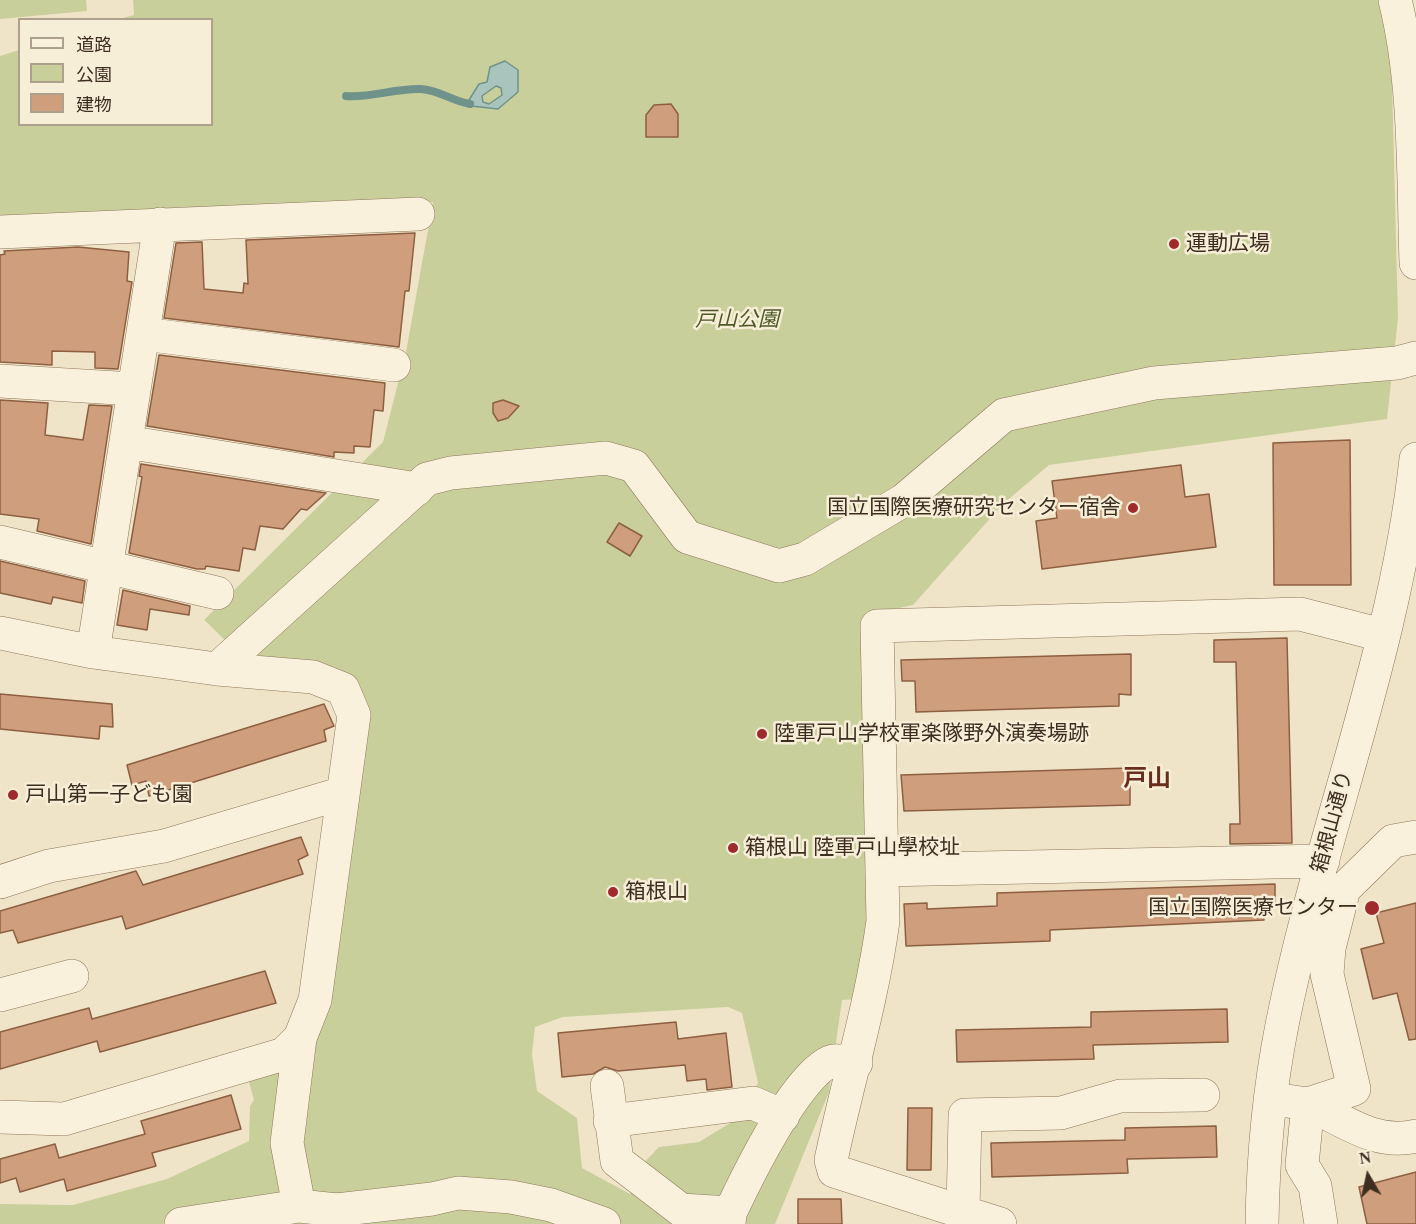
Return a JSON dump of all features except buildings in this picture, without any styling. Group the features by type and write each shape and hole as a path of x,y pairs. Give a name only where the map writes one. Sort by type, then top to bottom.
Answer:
{"street":[{"path":"1395,0 1410,73 1416,262"},
{"path":"0,232 418,214"},
{"path":"93,652 160,224"},
{"path":"142,334 394,365"},
{"path":"217,669 427,479 451,473 606,458 634,466 687,537 778,566 805,559 904,500 1004,415 1154,383 1397,363 1416,358"},
{"path":"0,381 134,389"},
{"path":"126,441 417,489"},
{"name":"箱根山通り","path":"1262,1224 1270,1100 1282,1024 1400,564 1416,459"},
{"path":"0,542 217,593"},
{"path":"1000,1224 834,1171 831,1160 856,1063 877,965 883,921 877,626 1299,614 1382,635"},
{"path":"0,633 93,652 217,669 313,677 343,689 354,715 315,1000 300,1038 287,1143 299,1206"},
{"path":"0,882 49,866 164,846 344,793"},
{"path":"1308,1104 1354,1089 1328,974 1329,948 1344,889 1393,841 1416,837"},
{"path":"882,870 1323,861"},
{"path":"0,995 72,976"},
{"path":"0,1117 64,1119 284,1053 300,1038"},
{"path":"607,1086 617,1161 646,1186 681,1210 730,1218 760,1151 809,1077 832,1061 856,1063"},
{"path":"963,1213 965,1115 1060,1113 1120,1096 1203,1095"},
{"path":"1270,1100 1308,1104 1346,1121 1365,1134 1401,1140 1416,1136"},
{"path":"610,1121 753,1104 783,1116"},
{"path":"1308,1104 1302,1165 1315,1186 1321,1224"},
{"path":"181,1224 299,1206 337,1210 432,1199 458,1193 511,1197 551,1205 604,1224"}],"green space":[{"path":"0,0 86,0 87,11 0,19"},
{"name":"戸山公園","path":"133,0 1378,0 1391,44 1398,318 1387,419 1049,465 1003,504 913,605 876,613 870,921 858,999 842,1000 829,1092 775,1224 0,1224 0,1204 73,1205 167,1179 249,1141 250,1106 254,1100 249,1082 290,1067 368,718 364,698 357,684 347,674 322,664 249,659 232,647 204,620 383,442 406,352 433,202 0,221 0,56 18,50 18,126 213,126 213,18 123,18 134,15","holes":["728,1007 742,1013 758,1083 740,1117 699,1142 659,1147 635,1172 630,1194 582,1168 577,1118 537,1091 532,1054 535,1027 563,1017"]}],"water":[{"path":"505,61 518,70 518,92 498,109 471,106 469,100 479,84 487,82 490,67","holes":["496,86 501,88 502,95 489,104 483,102 482,96"]}],"waterway":[{"path":"346,96 421,89 434,91 470,104"}],"place":[{"name":"運動広場","path":"1174,244"},
{"name":"国立国際医療研究センター宿舎","path":"1133,508"},
{"name":"陸軍戸山学校軍楽隊野外演奏場跡","path":"762,734"},
{"name":"戸山第一子ども園","path":"13,795"},
{"name":"箱根山 陸軍戸山學校址","path":"733,848"},
{"name":"箱根山","path":"613,892"},
{"name":"国立国際医療センター","path":"1372,908"}],"district":[{"name":"戸山","path":"1147,780"}]}
